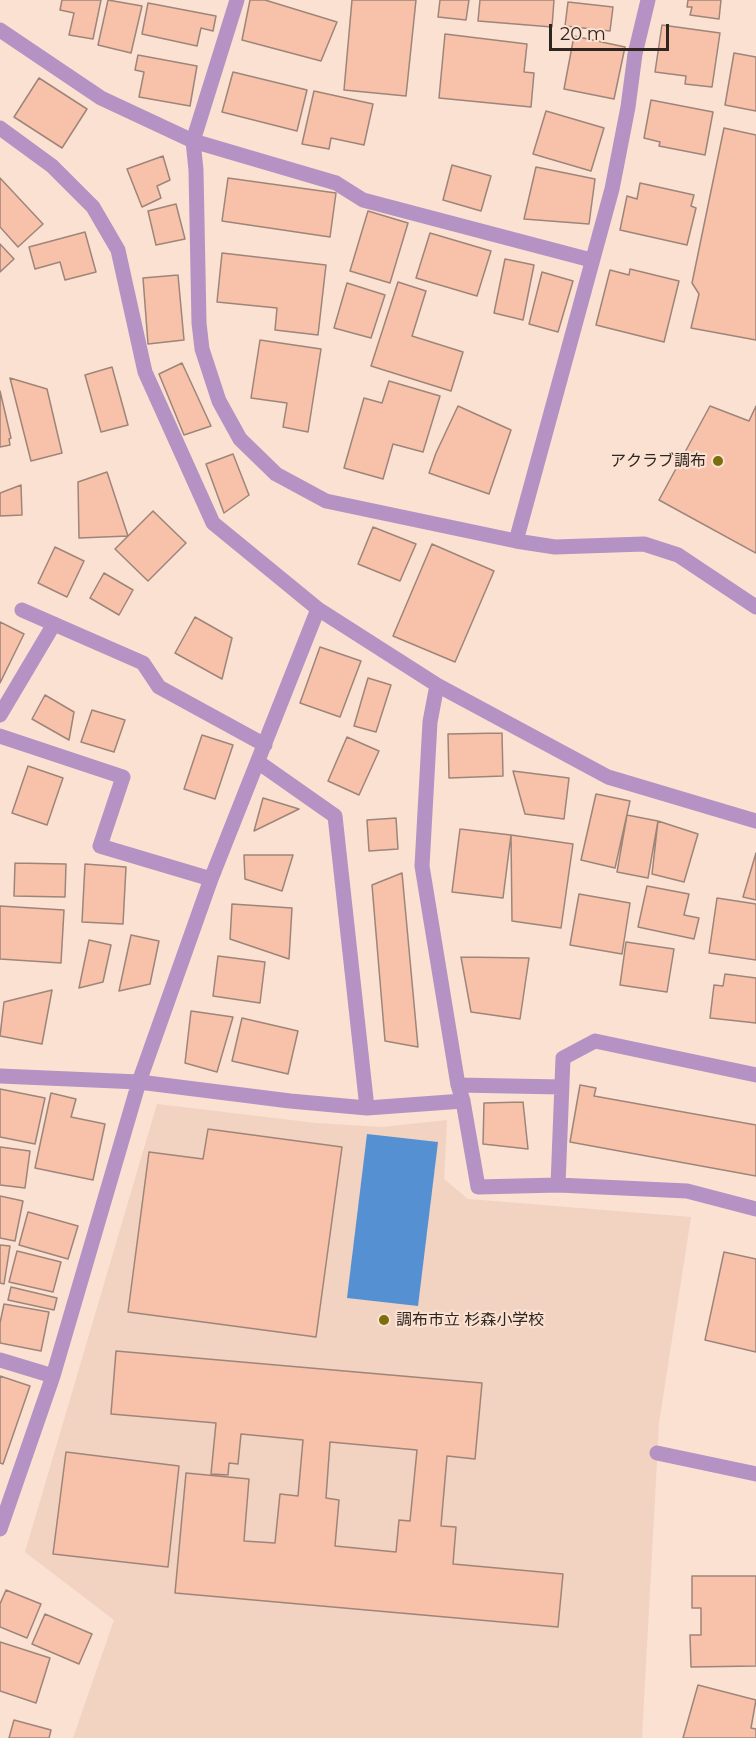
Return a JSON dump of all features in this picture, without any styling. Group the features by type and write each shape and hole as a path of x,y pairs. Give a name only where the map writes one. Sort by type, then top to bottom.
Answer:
{"street":[{"path":"237,0 193,141 199,323 202,349 219,401 240,439 276,474 326,501 555,547 644,544 678,555 756,607"},
{"path":"516,541 612,189 628,107 635,54 648,0"},
{"path":"0,30 101,98 193,141 336,183 363,200 591,260"},
{"path":"0,128 52,166 93,207 118,250 145,372 213,523 318,609 437,685 608,777 756,821"},
{"path":"0,1529 53,1376 139,1082 211,879 318,609"},
{"path":"22,610 143,663 159,687 265,745"},
{"path":"0,715 54,624"},
{"path":"437,685 430,722 422,866 458,1085 463,1101 478,1187 558,1185 687,1191 756,1209"},
{"path":"0,736 123,777 100,846 211,879"},
{"path":"258,762 335,816 367,1108"},
{"path":"558,1185 563,1058 595,1041 756,1075"},
{"path":"0,1076 139,1082 367,1108 463,1101"},
{"path":"458,1085 561,1087"},
{"path":"0,1360 53,1376"},
{"path":"657,1453 756,1474"}],"shaded area":[{"name":"調布市立 杉森小学校","path":"157,1104 316,1123 382,1127 447,1120 444,1179 468,1199 691,1217 659,1423 642,1738 73,1738 114,1620 25,1552"}],"water":[{"path":"367,1134 438,1142 418,1306 347,1298"}],"building":[{"path":"62,0 101,0 93,39 69,35 74,13 60,10"},
{"path":"108,0 142,6 131,53 98,45"},
{"path":"250,0 265,0 337,22 321,61 242,40"},
{"path":"352,0 416,0 406,96 344,90"},
{"path":"440,0 469,0 466,20 438,17"},
{"path":"480,0 554,0 552,27 478,21"},
{"path":"688,0 721,0 719,19 690,15 692,7 687,7"},
{"path":"568,2 613,7 610,31 565,26"},
{"path":"148,3 216,16 213,31 201,28 197,46 142,34"},
{"path":"662,25 720,33 712,87 685,84 686,76 655,72"},
{"path":"445,34 527,44 524,72 534,73 531,107 439,98"},
{"path":"574,36 625,47 614,99 564,89"},
{"path":"734,53 756,57 756,111 725,105"},
{"path":"138,55 197,66 190,106 139,97 144,72 135,70"},
{"path":"233,72 307,90 297,131 222,112"},
{"path":"39,78 87,109 62,148 14,117"},
{"path":"314,91 373,104 364,145 331,138 329,149 302,144"},
{"path":"651,100 713,112 705,155 659,146 660,142 644,138"},
{"path":"546,111 604,128 591,171 533,154"},
{"path":"724,128 756,135 756,340 691,328 699,294 692,283"},
{"path":"163,156 170,180 157,186 161,198 142,207 127,169"},
{"path":"452,165 491,176 481,211 443,200"},
{"path":"536,167 595,179 589,224 524,219"},
{"path":"0,178 43,224 18,247 0,227"},
{"path":"228,178 336,193 330,237 222,221"},
{"path":"640,183 694,195 691,206 696,208 687,245 620,230 627,196 637,199"},
{"path":"176,204 185,239 156,245 148,211"},
{"path":"368,211 408,223 390,283 350,271"},
{"path":"85,232 96,272 65,280 60,262 35,269 29,247"},
{"path":"430,233 491,251 477,296 416,278"},
{"path":"0,244 14,259 0,272"},
{"path":"222,253 326,265 318,335 275,330 277,308 217,302"},
{"path":"505,259 534,265 523,320 494,313"},
{"path":"630,269 679,281 664,342 596,325 610,270 629,275"},
{"path":"542,272 573,281 558,332 529,324"},
{"path":"178,275 184,340 148,344 143,278"},
{"path":"398,282 426,291 412,336 463,352 451,391 371,366"},
{"path":"347,283 385,295 371,338 334,328"},
{"path":"260,340 321,349 308,432 283,427 287,403 251,398"},
{"path":"182,363 211,426 184,435 159,374"},
{"path":"112,367 128,425 101,432 85,375"},
{"path":"10,378 47,389 62,453 31,461"},
{"path":"389,381 440,396 423,452 393,444 383,479 344,468 364,398 382,403"},
{"path":"0,391 11,438 9,439 10,445 0,447"},
{"path":"458,406 511,430 489,494 429,473"},
{"name":"アクラブ調布","path":"710,406 749,421 756,406 756,553 659,500"},
{"path":"233,454 249,495 224,513 206,464"},
{"path":"107,472 128,536 79,538 78,482"},
{"path":"21,485 22,515 0,516 0,493"},
{"path":"153,511 186,543 148,581 115,549"},
{"path":"373,527 416,544 400,581 358,564"},
{"path":"432,544 494,571 455,662 393,636"},
{"path":"55,547 84,561 67,597 38,583"},
{"path":"104,573 133,590 119,615 90,598"},
{"path":"195,617 232,638 222,679 175,653"},
{"path":"0,622 24,634 0,683"},
{"path":"320,647 361,661 340,717 300,703"},
{"path":"368,678 391,685 376,732 354,726"},
{"path":"45,695 74,712 69,740 32,719"},
{"path":"92,710 125,720 114,752 81,742"},
{"path":"502,733 503,776 449,778 448,734"},
{"path":"202,735 233,745 215,799 184,789"},
{"path":"347,737 379,751 359,795 328,781"},
{"path":"28,766 63,778 47,825 12,813"},
{"path":"513,771 569,778 564,819 525,814"},
{"path":"596,794 630,801 615,868 581,860"},
{"path":"263,798 299,809 254,831"},
{"path":"627,815 658,821 648,878 617,872"},
{"path":"396,818 398,849 369,851 367,820"},
{"path":"658,821 698,834 684,882 652,874"},
{"path":"460,829 511,835 503,898 452,892"},
{"path":"511,835 573,844 561,928 512,921"},
{"path":"756,853 756,900 743,897"},
{"path":"244,855 293,855 282,891 245,879"},
{"path":"15,863 66,864 65,897 14,896"},
{"path":"85,864 126,867 123,924 82,922"},
{"path":"402,873 418,1047 385,1041 372,885"},
{"path":"647,886 689,894 684,915 699,918 694,939 638,927"},
{"path":"579,894 630,903 622,954 570,945"},
{"path":"717,898 756,904 756,960 709,953"},
{"path":"232,904 292,908 289,959 230,939"},
{"path":"0,906 64,910 61,963 0,959"},
{"path":"131,935 159,941 150,984 119,991"},
{"path":"89,940 111,945 103,982 79,988"},
{"path":"626,942 674,949 667,992 620,985"},
{"path":"218,956 265,962 260,1003 213,996"},
{"path":"461,957 529,958 520,1019 471,1012"},
{"path":"725,974 756,978 756,1023 710,1018 714,985 723,986"},
{"path":"52,990 42,1044 0,1036 4,1002"},
{"path":"191,1011 233,1017 217,1072 185,1063"},
{"path":"242,1018 298,1031 288,1074 232,1061"},
{"path":"580,1085 596,1088 594,1096 756,1125 756,1176 570,1142"},
{"path":"0,1089 45,1098 35,1144 0,1137"},
{"path":"51,1093 76,1099 71,1117 105,1124 93,1180 35,1168"},
{"path":"523,1102 528,1149 483,1144 484,1103"},
{"path":"208,1129 342,1147 316,1337 128,1312 149,1152 203,1159"},
{"path":"0,1147 30,1151 25,1188 0,1185"},
{"path":"0,1196 23,1201 15,1241 0,1238"},
{"path":"28,1212 78,1226 68,1259 19,1245"},
{"path":"0,1245 10,1246 4,1284 0,1283"},
{"path":"17,1251 61,1262 53,1292 9,1282"},
{"path":"724,1252 756,1259 756,1352 705,1340"},
{"path":"11,1287 57,1298 54,1310 8,1300"},
{"path":"4,1304 49,1312 41,1351 0,1343 0,1323"},
{"path":"116,1351 482,1383 475,1459 447,1456 441,1526 456,1527 453,1564 563,1574 558,1627 175,1593 186,1473 249,1479 244,1541 275,1543 280,1494 298,1496 303,1440 241,1434 238,1464 229,1463 228,1475 211,1474 216,1423 111,1414","holes":["330,1442 417,1450 410,1521 399,1520 396,1552 335,1546 339,1500 326,1498"]},
{"path":"0,1376 30,1386 3,1464 0,1463"},
{"path":"66,1452 179,1466 168,1567 53,1554"},
{"path":"692,1576 756,1576 756,1666 691,1667 690,1635 701,1635 701,1608 692,1608"},
{"path":"6,1590 41,1604 27,1638 0,1627 0,1604"},
{"path":"45,1614 92,1634 79,1664 32,1644"},
{"path":"0,1642 50,1658 36,1703 0,1691"},
{"path":"698,1685 756,1700 751,1728 756,1729 756,1738 683,1738"},
{"path":"14,1720 51,1730 49,1738 9,1738"}],"place":[{"name":"アクラブ調布","path":"718,461"},
{"name":"調布市立 杉森小学校","path":"384,1320"}]}
